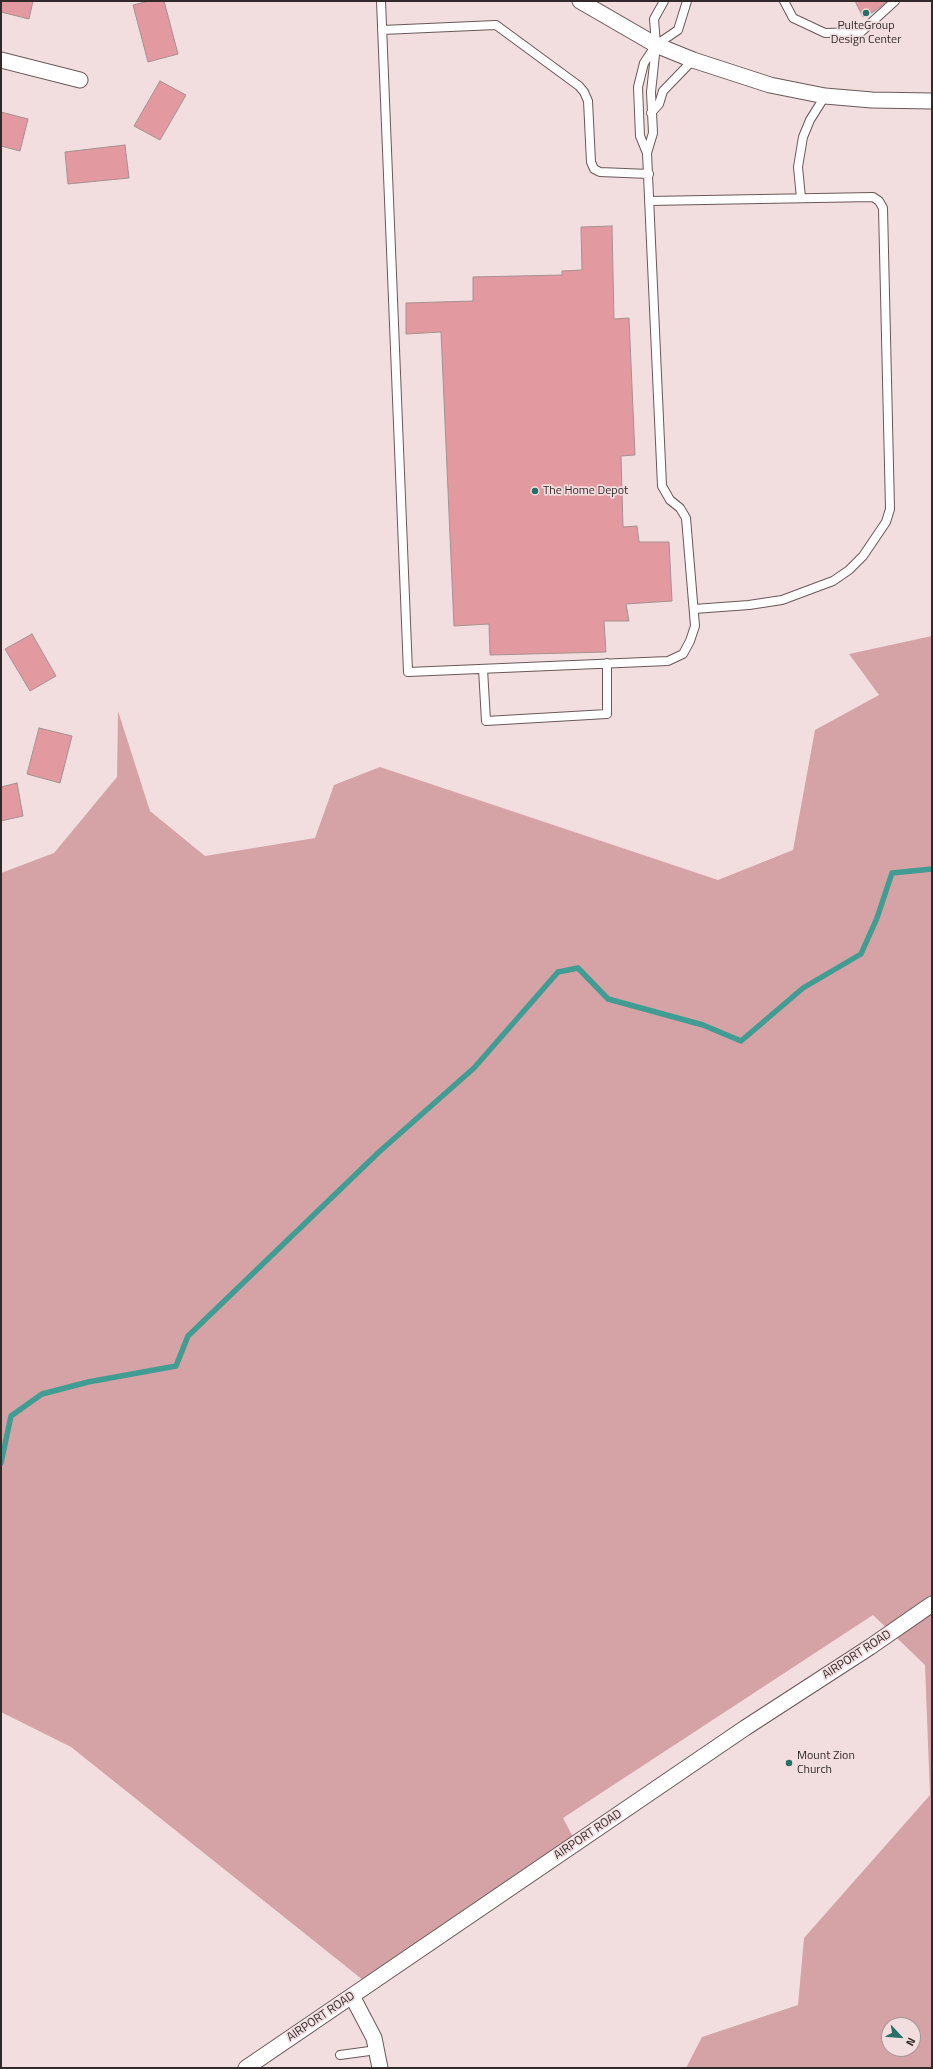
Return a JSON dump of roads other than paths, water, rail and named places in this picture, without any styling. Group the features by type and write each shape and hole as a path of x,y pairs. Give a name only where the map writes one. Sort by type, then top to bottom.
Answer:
{"street":[{"path":"580,1 656,45 693,60 770,85 825,96 872,100 932,101"},
{"path":"1,60 80,80"},
{"name":"AIRPORT ROAD","path":"246,2068 745,1728 870,1647 932,1604"},
{"path":"352,1996 374,2038 380,2068"}],"lane":[{"path":"381,1 408,672 668,661 683,654 690,641 695,626 686,518 680,508 670,500 662,486 649,174 647,153 640,136 638,87 644,63 656,45 678,30 688,1"},
{"path":"647,153 653,133 651,113 652,75 656,62 654,19 664,1"},
{"path":"784,1 793,18 825,33 861,32 895,1"},
{"path":"382,30 496,25 579,86 584,92 588,101 590,162 594,169 600,172 649,174"},
{"path":"651,113 659,104 664,91 693,60"},
{"path":"801,198 798,167 803,136 810,120 825,96"},
{"path":"650,201 873,197 879,201 883,208 890,509 886,522 873,543 849,570 833,581 782,600 749,605 694,609"},
{"path":"484,669 486,721 607,714 607,663"},
{"path":"340,2055 377,2050"}],"waterway":[{"path":"1,1463 11,1416 42,1394 88,1382 176,1366 188,1336 379,1152 474,1068 558,972 578,968 608,999 703,1025 741,1041 803,988 861,954 877,918 892,873 932,869"}],"place":[{"name":"PulteGroup Design Center","path":"866,13"},
{"name":"The Home Depot","path":"535,491"},
{"name":"Mount Zion Church","path":"789,1763"}]}
